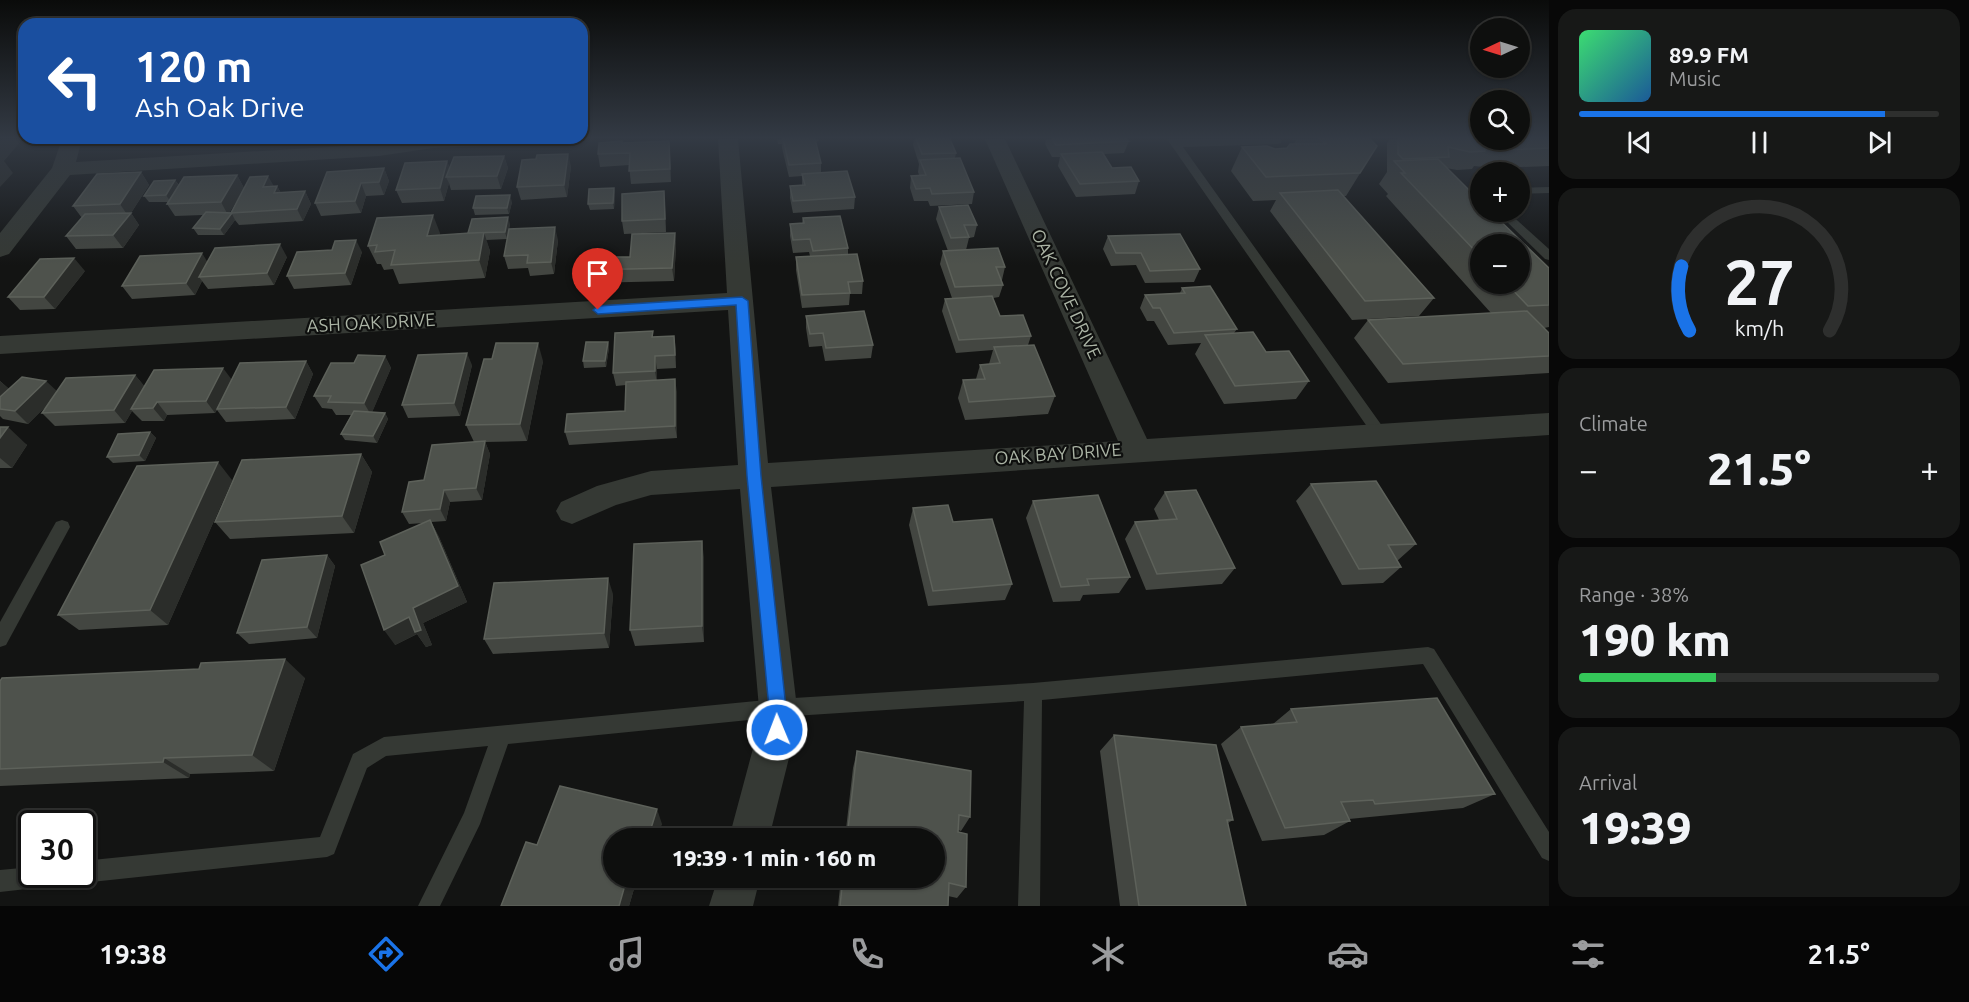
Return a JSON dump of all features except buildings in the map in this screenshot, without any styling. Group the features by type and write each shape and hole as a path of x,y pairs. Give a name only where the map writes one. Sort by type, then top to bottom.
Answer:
{"street":[{"path":"0,249 53,181"},
{"path":"732,181 754,476 778,708 777,730 752,828"},
{"name":"OAK COVE DRIVE","path":"1014,181 1137,449"},
{"name":"ASH OAK DRIVE","path":"0,345 742,301"},
{"name":"OAK BAY DRIVE","path":"572,511 608,495 651,483 1137,449 1549,424"},
{"path":"731,906 736,888"}],"lane":[{"path":"1202,181 1380,434"},
{"path":"1530,191 1546,192"},
{"path":"1513,222 1549,256"},
{"path":"0,639 62,527"},
{"path":"96,871 327,847 360,761 384,747 778,708 1033,692 1428,655 1549,852"},
{"path":"1029,906 1035,735 1033,692"},
{"path":"429,906 473,817 502,735"},
{"path":"0,881 18,879"}],"route":[{"path":"598,310 742,301 754,476 778,708 777,730"}]}
